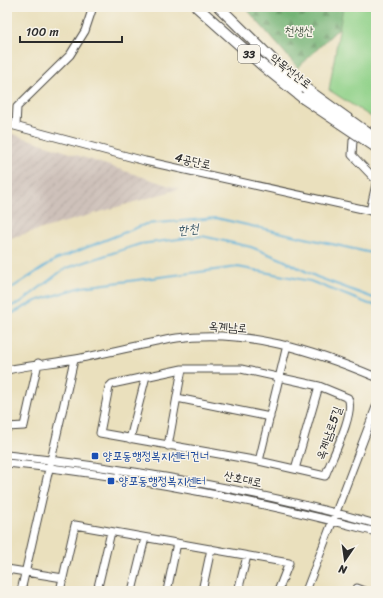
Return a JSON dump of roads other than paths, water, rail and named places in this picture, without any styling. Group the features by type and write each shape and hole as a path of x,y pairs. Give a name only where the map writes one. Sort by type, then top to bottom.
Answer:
{"highway":[{"name":"약목선산로","path":"197,7 262,65 376,139"},
{"name":"약목선산로","path":"219,7 304,93 376,147"}],"street":[{"path":"16,126 17,107 70,55 84,31 92,7"},
{"name":"4공단로","path":"7,124 167,166 373,211"},
{"path":"376,129 352,140 352,155 376,180"},
{"path":"373,211 376,184"},
{"name":"옥계남로","path":"7,370 38,363 74,360 177,338 204,336 254,340 287,345 332,359 376,377"},
{"path":"259,461 287,345"},
{"path":"20,591 74,360"},
{"path":"7,427 24,426 38,363"},
{"name":"옥계남로5길","path":"241,368 279,377 319,386 348,398 350,405 349,416 325,476 259,461 130,440 100,433 109,387 119,382 182,369 241,368"},
{"path":"168,446 182,369"},
{"path":"130,440 146,376"},
{"name":"옥계남로5길","path":"295,469 319,386"},
{"path":"177,398 270,417"},
{"path":"306,591 376,407"},
{"name":"산호대로","path":"7,455 51,460 224,486 270,496 376,532"},
{"name":"산호대로","path":"7,463 49,467 189,489 376,524"},
{"path":"334,517 376,520"},
{"path":"60,591 75,525 289,563 278,591"},
{"path":"97,591 111,532"},
{"path":"132,591 145,538"},
{"path":"167,591 177,544"},
{"path":"202,591 211,550"},
{"path":"238,591 248,556"},
{"path":"7,569 63,578"},
{"path":"355,591 357,588 365,591"}],"waterway":[{"path":"7,291 55,260 146,224 216,218 376,254"},
{"name":"한천","path":"7,308 21,302 64,269 140,244 202,236 251,247 281,259 317,277 376,299"},
{"path":"7,316 36,301 82,287 238,267 310,281 369,304 376,305"}],"place":[{"name":"양포동행정복지센터건너","path":"95,456"},
{"name":"양포동행정복지센터","path":"111,481"}],"park label":[{"name":"천생산","path":"299,31"}]}
